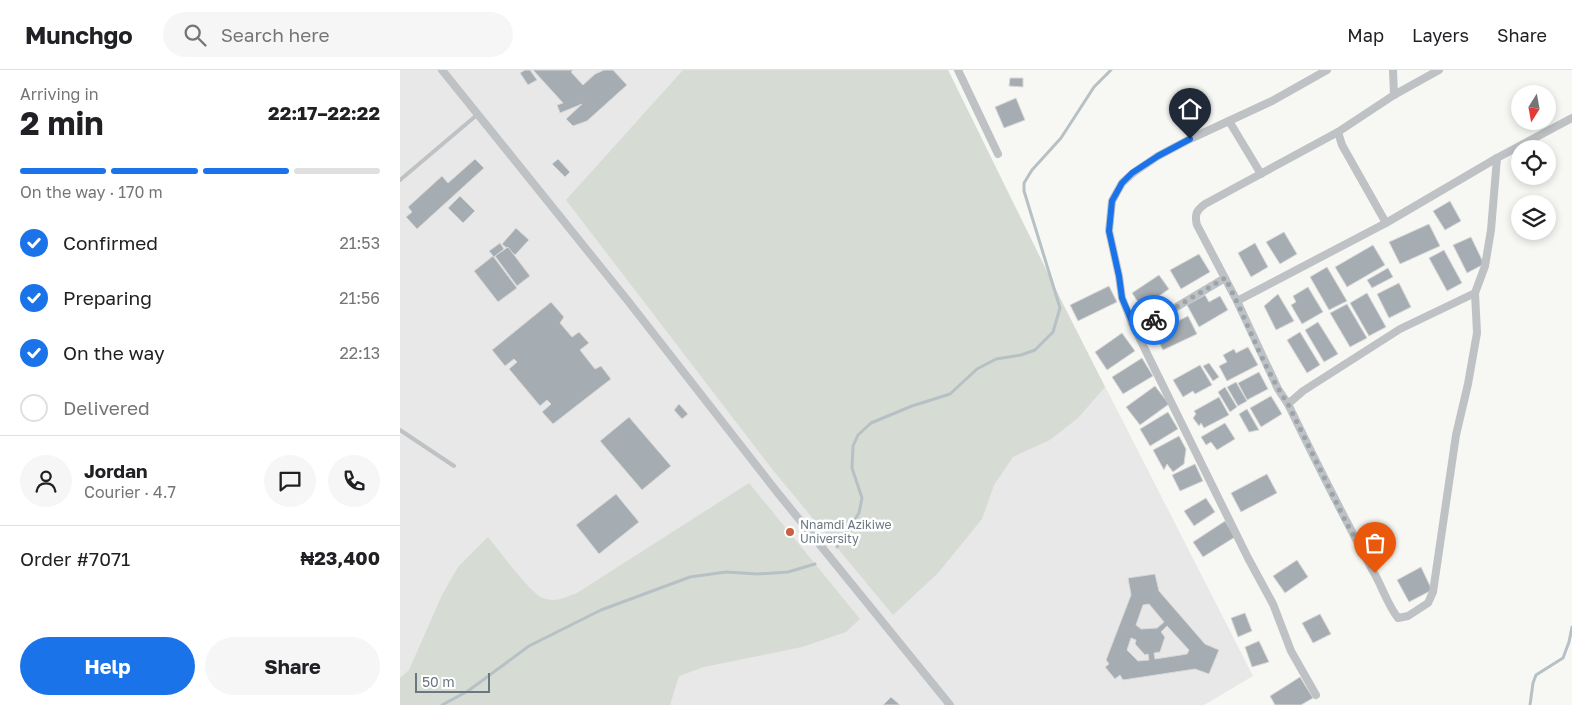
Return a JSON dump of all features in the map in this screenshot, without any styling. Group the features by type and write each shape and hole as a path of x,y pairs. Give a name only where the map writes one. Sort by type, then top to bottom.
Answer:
{"street":[{"path":"442,70 628,301 777,492 950,705"},
{"path":"958,70 998,154"},
{"path":"1316,695 1291,652 1273,604 1248,558 1136,331 1122,298 1109,231 1112,201 1122,183 1132,173 1190,139 1272,101 1327,70"},
{"path":"1393,70 1394,95"},
{"path":"1439,70 1394,95 1338,132 1205,204 1197,210 1195,216 1196,225 1237,301 1278,389 1288,404 1346,522 1375,573 1392,611 1398,618 1408,616 1428,603 1433,592 1456,435 1477,333 1475,293 1485,266 1491,230 1497,158"},
{"path":"1237,301 1386,223 1497,158 1572,118"},
{"path":"1229,121 1261,174"},
{"path":"1338,132 1342,145 1386,223"},
{"path":"1136,331 1225,278"},
{"path":"1288,404 1303,390 1400,329 1475,293"}],"lane":[{"path":"400,180 478,114"},
{"path":"400,430 454,466"}],"shaded area":[{"name":"Nnamdi Azikiwe University","path":"400,70 948,70 1064,306 1253,676 1204,705 400,705"},
{"path":"683,70 948,70 1105,387 1078,418 1050,440 1013,457 994,485 982,519 938,573 893,615 772,469 566,200"},
{"path":"749,483 860,619 846,632 802,647 704,667 679,676 670,705 400,705 400,678 409,670 442,595 458,567 488,537 523,580 538,595 552,600 560,599 577,593"}],"building":[{"path":"530,70 537,80 528,85 520,73"},
{"path":"533,70 573,70 571,72 583,85 595,74 604,70 613,70 627,85 587,121 573,126 566,119 582,104 560,113 557,105 563,103"},
{"path":"1010,78 1023,78 1023,87 1009,86"},
{"path":"1016,98 1025,120 1004,128 995,107"},
{"path":"475,159 484,168 417,229 406,217 412,212 408,207 442,176 448,183"},
{"path":"558,159 570,172 565,177 552,164"},
{"path":"460,196 475,211 463,223 448,208"},
{"path":"1450,201 1461,221 1445,230 1433,211"},
{"path":"1429,224 1440,246 1400,264 1389,242"},
{"path":"516,228 529,240 515,255 502,244"},
{"path":"1284,232 1297,254 1280,264 1266,242"},
{"path":"1471,237 1484,264 1467,273 1453,245"},
{"path":"500,243 504,249 494,257 489,251"},
{"path":"1255,243 1268,267 1251,277 1238,253"},
{"path":"1373,245 1385,265 1347,287 1335,267"},
{"path":"508,247 530,276 517,286 495,256"},
{"path":"1444,250 1462,283 1447,291 1429,258"},
{"path":"1199,254 1210,272 1181,289 1170,270"},
{"path":"493,256 517,288 498,302 474,271"},
{"path":"1327,267 1347,301 1329,310 1310,277"},
{"path":"1388,268 1393,277 1372,288 1367,280"},
{"path":"1159,275 1169,289 1142,308 1132,293"},
{"path":"1399,283 1411,307 1389,318 1377,294"},
{"path":"1109,286 1117,302 1078,321 1070,305"},
{"path":"1308,287 1323,312 1302,324 1291,305 1296,302 1293,296"},
{"path":"1367,293 1386,327 1369,336 1350,303"},
{"path":"1278,294 1294,321 1276,330 1264,306"},
{"path":"1205,295 1209,302 1220,296 1228,310 1199,327 1187,305"},
{"path":"551,302 564,317 560,323 572,337 579,332 589,343 580,350 595,369 601,366 611,379 553,424 542,412 551,404 547,400 540,406 509,369 517,362 514,359 505,366 492,350"},
{"path":"1347,304 1367,338 1350,347 1330,313"},
{"path":"1188,316 1197,334 1163,350 1154,333"},
{"path":"1318,322 1338,354 1324,362 1305,330"},
{"path":"1300,332 1320,365 1307,373 1287,340"},
{"path":"1122,333 1135,351 1107,370 1095,352"},
{"path":"1248,347 1258,365 1227,381 1219,366 1227,362 1223,355 1234,349 1236,353"},
{"path":"1142,358 1153,376 1123,394 1112,377"},
{"path":"1209,363 1219,377 1213,381 1203,366"},
{"path":"1200,365 1212,385 1195,394 1193,391 1183,397 1173,380"},
{"path":"1259,372 1268,389 1247,400 1238,383"},
{"path":"1236,382 1247,401 1238,406 1227,387"},
{"path":"1155,386 1169,404 1140,425 1126,407"},
{"path":"1225,387 1237,407 1230,412 1218,392"},
{"path":"1271,396 1282,414 1261,427 1250,408"},
{"path":"1219,397 1229,415 1204,428 1201,423 1199,426 1193,418 1196,414 1194,411"},
{"path":"679,404 688,414 682,419 674,410"},
{"path":"1247,409 1259,430 1249,432 1239,414"},
{"path":"1168,412 1178,429 1150,446 1140,429"},
{"path":"629,417 671,466 642,490 600,441"},
{"path":"1225,423 1235,439 1217,450 1211,442 1206,445 1201,437"},
{"path":"1179,436 1186,449 1184,464 1173,472 1167,464 1164,470 1153,450"},
{"path":"1195,464 1203,481 1180,491 1172,475"},
{"path":"1267,474 1277,493 1241,512 1231,493"},
{"path":"616,494 639,522 599,554 576,525"},
{"path":"1206,498 1215,512 1194,526 1184,511"},
{"path":"1225,521 1235,537 1203,557 1193,542"},
{"path":"1297,560 1308,577 1285,593 1273,576"},
{"path":"1421,567 1432,590 1409,602 1397,580"},
{"path":"1155,574 1159,591 1205,644 1219,650 1209,674 1195,669 1123,680 1120,675 1115,679 1105,667 1109,664 1106,660 1131,595 1128,578","holes":["1149,604 1164,622 1157,628 1141,629 1136,625 1143,605","1167,626 1189,650 1187,654 1155,659 1154,653 1160,652 1165,637 1161,632","1131,638 1136,640 1135,644 1145,655 1148,654 1149,660 1138,661 1127,650"]},
{"path":"1245,613 1252,631 1238,637 1231,618"},
{"path":"1320,614 1331,634 1313,643 1302,623"},
{"path":"1259,641 1269,662 1252,667 1245,647"},
{"path":"1300,677 1313,698 1301,705 1275,705 1270,696"},
{"path":"891,697 900,705 883,705"}],"waterway":[{"path":"837,547 859,513 862,498 852,468 853,446 858,435 871,423 912,406 950,394 977,369 996,359 1021,355 1035,350 1053,332 1060,308 1024,191 1024,183 1032,170 1061,138 1094,87 1111,70"},
{"path":"442,705 468,691 529,646 601,610 690,577 726,572 757,574 788,572 815,564"},
{"path":"1530,705 1536,675 1563,658 1572,627"}],"way so far":[{"path":"1154,320 1225,278 1278,389 1288,404 1346,522 1375,573"}],"place":[{"name":"Nnamdi Azikiwe University","path":"790,532"}],"route":[{"path":"1154,320 1136,331 1122,298 1109,231 1112,201 1122,183 1132,173 1158,156 1190,139"}]}
